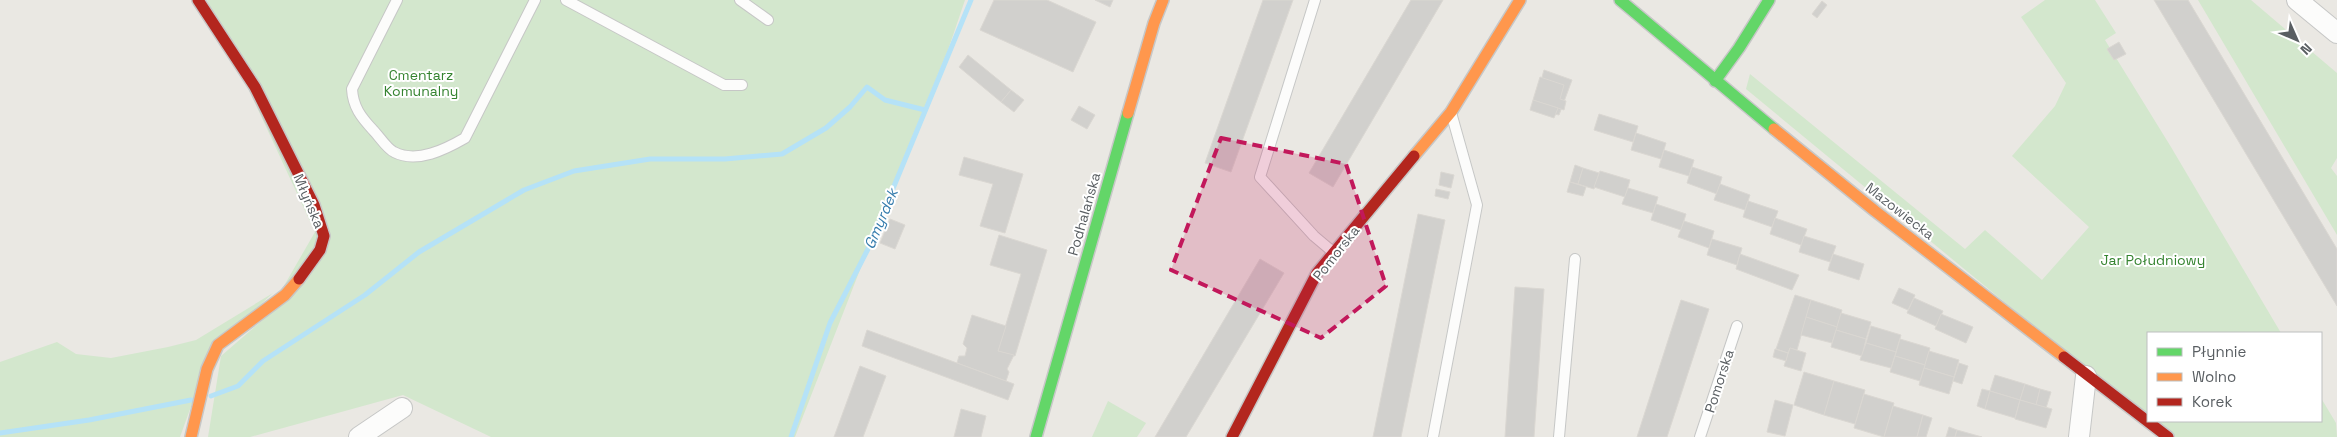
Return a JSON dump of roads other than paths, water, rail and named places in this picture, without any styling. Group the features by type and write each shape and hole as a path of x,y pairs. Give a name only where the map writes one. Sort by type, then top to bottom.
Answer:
{"street":[{"name":"Młyńska","path":"191,437 207,370 218,345 285,295 307,270 320,250 324,236 314,205 255,87 198,0"},
{"name":"Podhalańska","path":"1036,437 1154,23 1163,0"},
{"name":"Pomorska","path":"1232,437 1317,273 1451,112 1520,0"},
{"name":"Mazowiecka","path":"1620,0 1714,81 1875,211 2086,376 2122,400 2147,420"},
{"path":"1714,81 1739,48 1769,0"},
{"path":"2297,0 2337,33"},
{"path":"2079,437 2086,376"},
{"path":"359,437 402,408"},
{"name":"Mazowiecka","path":"2149,422 2168,437"}],"lane":[{"path":"397,0 352,89 353,103 363,119 394,152 414,157 445,150 464,138 535,0"},
{"path":"566,0 724,85 742,85"},
{"path":"740,0 768,20"},
{"path":"1314,0 1260,177 1314,236 1334,252"},
{"path":"1433,437 1478,205 1451,112"},
{"path":"1559,437 1575,259"},
{"name":"Pomorska","path":"1700,437 1737,326"}],"waterway":[{"name":"Gmyrdek","path":"791,437 830,323 868,249 971,0"},
{"path":"211,396 238,386 263,361 365,295 419,252 524,190 574,171 650,159 725,159 782,154 826,128 850,107 867,87 885,100 925,110"},
{"path":"0,433 89,420 191,400"}],"park label":[{"name":"Cmentarz Komunalny","path":"421,84"},
{"name":"Jar Południowy","path":"2153,260"}]}
